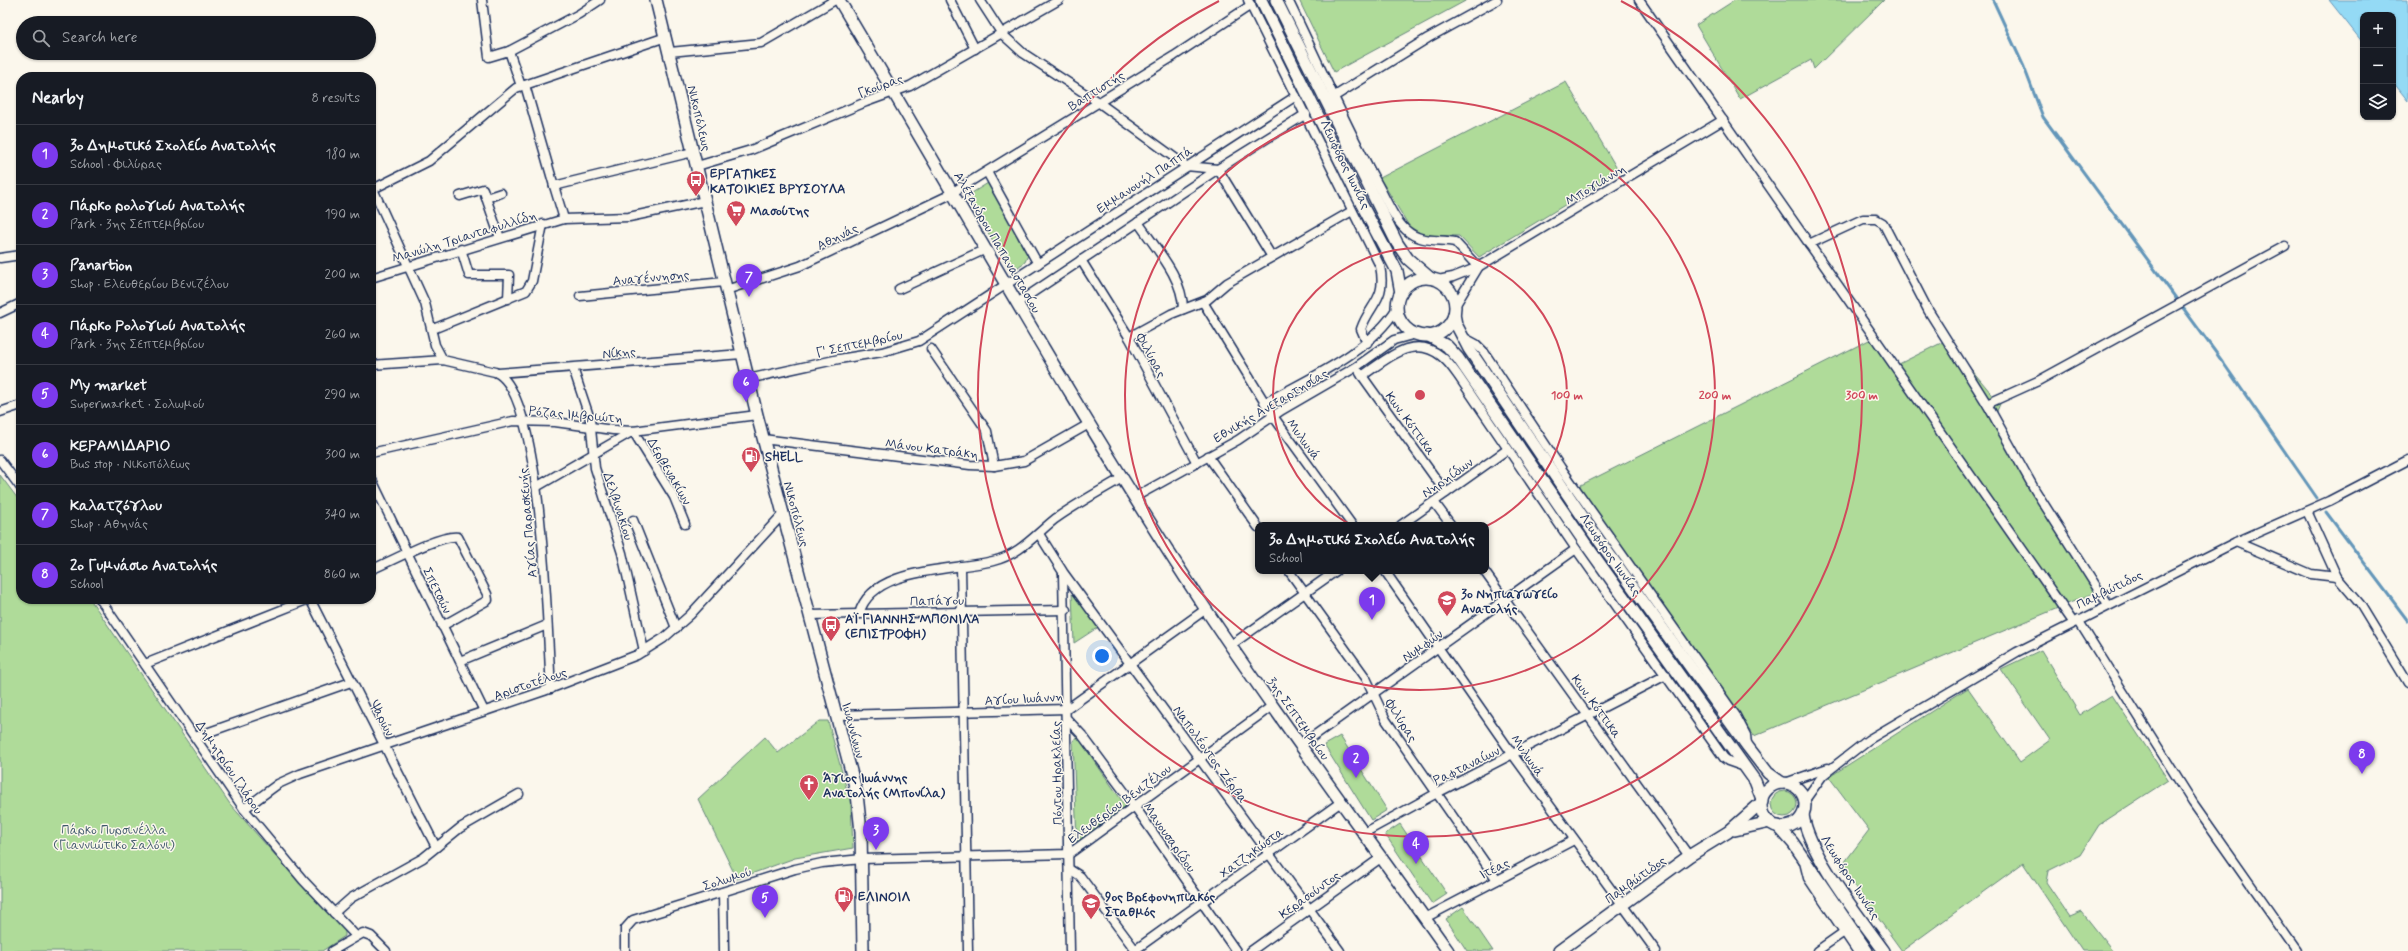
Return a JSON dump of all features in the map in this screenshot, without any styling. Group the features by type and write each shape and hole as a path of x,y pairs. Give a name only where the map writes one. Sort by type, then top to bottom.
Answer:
{"street":[{"path":"482,0 488,57 509,51 579,14 600,0"},
{"name":"Νικοπόλεως","path":"656,0 670,52 748,379 809,615"},
{"path":"670,52 761,43 835,0"},
{"name":"Αλέξανδρου Παπαναστασίου","path":"839,0 1089,424 1135,497"},
{"path":"950,0 962,20 975,49"},
{"path":"980,0 1002,34 1023,53 1098,102 1186,166 1218,169"},
{"name":"Γκούρας","path":"696,166 751,150 866,102 894,93 922,81 1059,0"},
{"path":"1017,303 1218,169 1311,112 1262,0"},
{"name":"Λεωφόρος Ιωνίας","path":"1276,0 1331,98 1374,201 1397,243 1408,259 1450,291 1461,336 1593,532 1748,748 1768,773 1783,783"},
{"path":"1288,0 1331,98 1397,219 1406,230 1426,240 1455,242 1478,267"},
{"path":"1331,98 1486,2 1497,0"},
{"path":"1639,0 2075,621 2197,809 2296,951"},
{"name":"Λεωφόρος Ιωνίας","path":"1249,3 1296,96 1311,112 1397,271 1401,292 1397,308 1403,324 1446,346 1458,358 1585,543 1759,787 1762,800"},
{"name":"Βαπτιστής","path":"953,192 1098,102 1249,3"},
{"path":"376,187 429,161 507,94 523,85 666,37"},
{"path":"509,51 523,85 564,219"},
{"name":"Εμμανουήλ Παππά","path":"1006,284 1296,96"},
{"name":"Λεωφόρος Ιωνίας","path":"1311,112 1352,211 1375,255 1383,278 1382,287 1374,308 1361,329 1367,343"},
{"name":"Μπογιάννη","path":"1434,279 1453,277 1478,267 1723,120"},
{"path":"554,186 693,152"},
{"path":"1218,169 1272,257"},
{"path":"986,172 1038,264"},
{"path":"460,196 483,189 500,238"},
{"name":"Αθηνάς","path":"725,286 804,264 953,192"},
{"path":"486,198 501,193"},
{"path":"376,197 425,303 433,329 435,345 443,360"},
{"name":"Μανώλη Τριανταφυλλίδη","path":"376,276 461,249 564,219 629,217 705,200"},
{"path":"1129,337 1166,316 1203,302 1227,283 1352,211"},
{"path":"1809,244 1863,219 1876,218 1883,223 1928,310 1987,404 2035,490 2108,605"},
{"path":"1138,222 1180,287 1183,309"},
{"path":"433,329 526,291 530,285 543,224"},
{"path":"1987,404 2038,381 2285,246"},
{"path":"461,249 469,275 509,276 508,299"},
{"path":"899,289 986,249"},
{"path":"0,258 16,256"},
{"name":"Φιλύρας","path":"1081,260 1129,337 1197,462"},
{"name":"Μπογιάννη","path":"1455,310 1478,267"},
{"path":"1401,292 1413,281 1434,279"},
{"name":"Γ' Σεπτεμβρίου","path":"748,379 908,345 1006,284"},
{"name":"Αναγέννησης","path":"580,296 725,286"},
{"name":"Μυλωνά","path":"1203,302 1273,416 1350,522"},
{"path":"0,313 16,305"},
{"name":"Εθνικής Ανεξαρτησίας","path":"1265,403 1367,343 1388,323 1397,308"},
{"path":"1421,334 1444,330 1455,310"},
{"name":"Εθνικής Ανεξαρτησίας","path":"1135,497 1238,440 1273,416 1356,367 1394,340 1421,334"},
{"path":"1362,376 1403,349 1418,347 1428,349 1442,356 1459,377 1576,549 1724,758 1745,767"},
{"path":"931,349 987,431 994,466"},
{"name":"Νίκης","path":"498,373 742,354"},
{"path":"376,365 443,360 498,373"},
{"name":"Κων. Κόττικα","path":"1356,367 1446,493"},
{"name":"Δελβινακίου","path":"573,368 591,427 592,454 597,475 622,553 644,651"},
{"name":"Αγίας Παρασκευής","path":"498,373 508,382 524,421 538,486 550,688"},
{"path":"0,412 16,406"},
{"name":"Ρόζας Ιμβριώτη","path":"376,452 489,426 524,421 633,431 757,415"},
{"name":"Μάνου Κατράκη","path":"763,439 970,465 994,466 1024,461 1089,424"},
{"path":"538,486 633,431"},
{"name":"Δερβενακίων","path":"633,431 674,497 685,524"},
{"name":"Νηρηίδων","path":"1405,522 1508,449"},
{"path":"1208,456 1255,523"},
{"path":"0,460 16,481"},
{"name":"Παμβώτιδος","path":"1805,800 1812,788 1836,764 1868,740 1963,683 2075,621 2236,542 2307,511 2408,460"},
{"path":"859,614 867,596 888,582 1002,558 1039,534 1066,512 1122,478"},
{"name":"Σπετσών","path":"376,488 484,711"},
{"name":"3ης Σεπτεμβρίου","path":"1135,497 1206,609 1272,706 1382,857 1448,951"},
{"path":"1434,502 1449,522"},
{"path":"2307,511 2337,577 2360,604 2408,683"},
{"name":"Αριστοτέλους","path":"244,809 269,790 288,780 383,745 615,665 644,651 676,628 782,515"},
{"path":"633,520 676,628"},
{"name":"Ναπολέοντος Ζέρβα","path":"1039,534 1063,572 1340,951"},
{"path":"376,568 439,540 458,537 487,594 487,603 442,626"},
{"path":"2236,542 2311,574 2337,577"},
{"name":"Νυμφών","path":"1300,745 1439,648 1576,549"},
{"path":"961,566 968,951"},
{"name":"Πόντου Ηρακλείας","path":"1063,572 1066,610 1070,951"},
{"name":"Φιλύρας","path":"1291,574 1366,678 1386,720 1497,880"},
{"path":"1231,645 1332,574"},
{"name":"Μυλωνά","path":"1387,574 1513,755 1656,951"},
{"name":"Κων. Κόττικα","path":"1486,574 1689,856"},
{"name":"Δημητρίου Γλάρου","path":"103,604 244,809 334,913 356,936"},
{"path":"145,664 296,604"},
{"name":"Ψαρών","path":"312,604 436,847"},
{"name":"Αγίου Ιωάννη","path":"836,715 1067,709 1206,609"},
{"name":"Παπάγου","path":"809,615 1066,610"},
{"name":"Ιωαννίνων","path":"809,615 857,794 862,859 863,951"},
{"path":"460,661 547,625"},
{"name":"Ραφταναίων","path":"1364,833 1437,793 1666,675"},
{"path":"195,737 351,682"},
{"name":"Ελευθερίου Βενιζέλου","path":"862,859 1069,854 1272,706"},
{"name":"Μανουσαρίδου","path":"1067,719 1082,735 1134,806 1236,951"},
{"name":"Παμβώτιδος","path":"1783,783 1836,764"},
{"path":"1774,824 1793,825 1803,815 1805,800 1798,788 1783,783 1770,788 1762,800 1763,813 1804,859 1867,951"},
{"path":"334,913 351,898 423,858 460,828 519,794"},
{"name":"Παμβώτιδος","path":"1559,951 1689,856 1728,832 1762,800"},
{"name":"Χατζηκώστα","path":"1135,950 1341,802"},
{"name":"Λεωφόρος Ιωνίας","path":"1803,815 1805,827 1814,848 1884,951"},
{"name":"Παμβώτιδος","path":"1728,832 1774,824"},
{"name":"Ιτέας","path":"1424,918 1574,840"},
{"name":"Κερασούντος","path":"1251,951 1382,857"},
{"name":"Σολωμού","path":"625,951 625,929 633,920 804,867 862,859"},
{"path":"1804,859 1808,878 1857,951"},
{"path":"1069,869 1080,876 1135,950"},
{"path":"723,892 724,951"},
{"path":"1817,951 1844,932"},
{"path":"332,951 363,933 371,936 386,951"}],"green space":[{"path":"1299,0 1467,0 1334,72"},
{"path":"1735,0 1884,0 1814,69 1811,60 1740,99 1696,25"},
{"path":"1566,82 1619,172 1479,257 1459,236 1423,235 1409,226 1380,178"},
{"path":"988,183 1028,255 1025,262 1011,272 967,196"},
{"path":"1877,336 1897,365 1947,340 2000,404 1997,411 1998,418 2047,501 2103,589 1754,736 1579,486"},
{"name":"Πάρκο Πυρσινέλλα (Γιαννιώτικο Σαλόνι)","path":"0,475 16,496 16,604 93,604 230,804 299,882 345,929 345,936 322,951 0,951"},
{"path":"1072,594 1075,594 1100,626 1074,643"},
{"path":"2041,650 2080,715 2112,695 2168,780 2099,825 2080,855 2048,871 2046,882 2070,917 2082,912 2113,951 2082,951 2023,863 1902,951 1841,867 1869,830 1829,777 1968,688 2020,762 2050,740 2001,669"},
{"path":"819,721 828,721 851,805 853,848 795,858 737,879 698,799 765,737 778,753"},
{"path":"1077,736 1127,808 1077,842 1073,741"},
{"path":"1340,736 1387,810 1371,820 1324,745"},
{"path":"1784,791 1793,795 1797,804 1793,813 1784,817 1775,813 1771,804 1775,795"},
{"path":"1400,824 1447,894 1432,904 1385,834"},
{"path":"1463,907 1493,951 1467,951 1446,919"}],"water":[{"path":"2329,0 2408,0 2408,101 2396,86 2396,12 2360,12 2360,39"}],"waterway":[{"path":"1993,0 2024,67 2043,117 2222,361 2317,498"},
{"path":"2326,512 2408,621"}],"place":[{"name":"ΕΡΓΑΤΙΚΕΣ ΚΑΤΟΙΚΙΕΣ ΒΡΥΣΟΥΛΑ","path":"696,197"},
{"name":"Μασούτης","path":"736,227"},
{"name":"Καλατζόγλου","path":"749,297"},
{"name":"ΚΕΡΑΜΙΔΑΡΙΟ","path":"746,402"},
{"name":"SHELL","path":"751,473"},
{"name":"3ο Νηπιαγωγείο Ανατολής","path":"1447,617"},
{"name":"3ο Δημοτικό Σχολείο Ανατολής","path":"1372,620"},
{"name":"ΑΪ ΓΙΑΝΝΗΣ ΜΠΟΝΙΛΑ (ΕΠΙΣΤΡΟΦΗ)","path":"831,642"},
{"name":"2ο Γυμνάσιο Ανατολής","path":"2362,774"},
{"name":"Πάρκο ρολογιού Ανατολής","path":"1356,778"},
{"name":"Άγιος Ιωάννης Ανατολής (Μπονίλα)","path":"809,801"},
{"name":"Panartion","path":"876,850"},
{"name":"Πάρκο Ρολογιού Ανατολής","path":"1416,864"},
{"name":"ΕΛΙΝΟΙΛ","path":"844,913"},
{"name":"My market","path":"765,918"},
{"name":"9ος Βρεφονηπιακός Σταθμός","path":"1091,920"}]}
